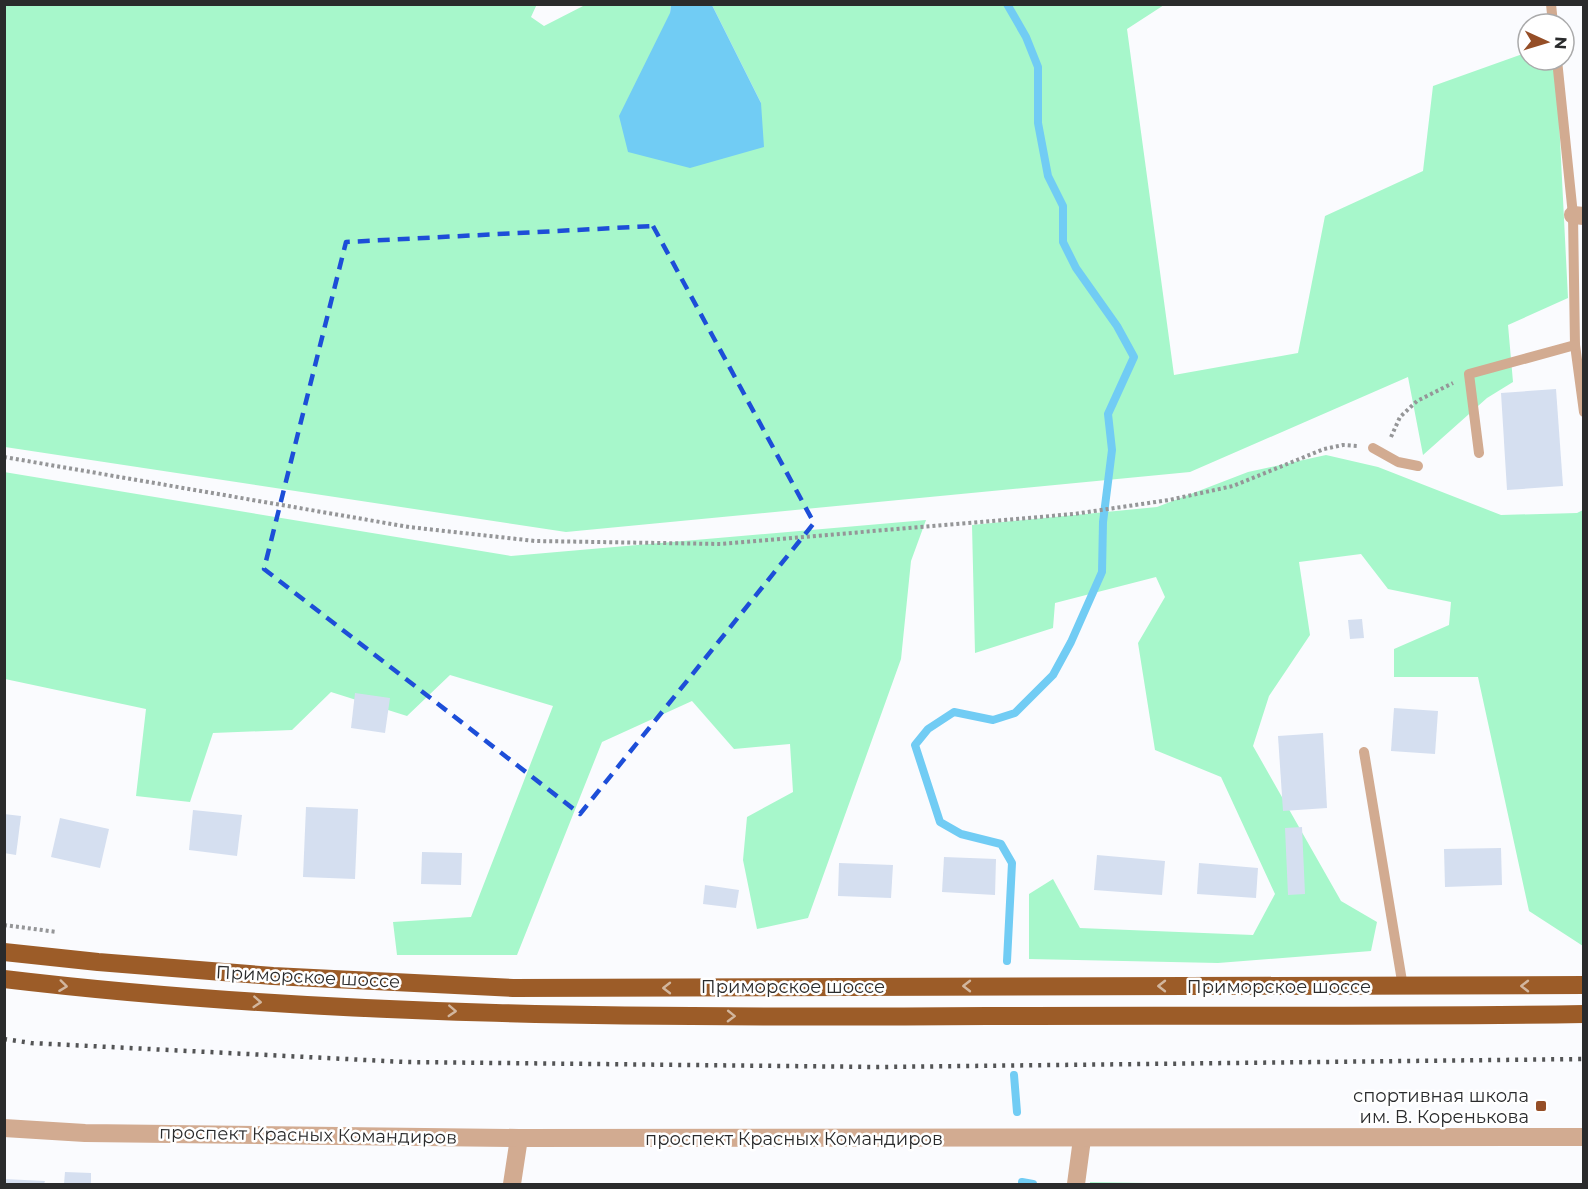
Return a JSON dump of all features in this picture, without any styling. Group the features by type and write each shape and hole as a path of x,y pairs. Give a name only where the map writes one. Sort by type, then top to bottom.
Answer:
{"highway":[{"name":"Приморское шоссе","path":"4,952 273,976 513,988 1584,986"},
{"name":"Приморское шоссе","path":"4,979 95,990 272,1003 515,1014 793,1017 1402,1017 1584,1014"}],"street":[{"name":"проспект Красных Командиров","path":"4,1128 85,1132 519,1138 1584,1137"},
{"path":"513,1185 519,1138"},
{"path":"1076,1185 1082,1139"}],"lane":[{"path":"1559,72 1578,215 1575,345 1584,412"},
{"path":"1479,453 1469,374 1575,345"},
{"path":"1373,448 1398,462 1418,466"},
{"path":"1364,752 1403,987"}],"path":[{"path":"4,458 409,527 535,541 721,544 1074,514 1169,500 1233,486 1324,449 1343,445 1373,448 1392,437 1400,417 1417,401 1469,374"}],"highlighted area":[{"path":"653,226 814,523 580,814 264,569 346,242"}],"green space":[{"path":"537,4 531,17 544,26 585,5 671,5 670,13 761,103 712,5 1164,5 1127,29 1174,375 1298,353 1325,216 1423,171 1433,86 1516,56 1516,72 1557,72 1568,298 1508,325 1513,382 1487,398 1423,455 1408,377 1190,472 566,532 5,447 4,5"},
{"path":"1326,455 1378,467 1501,515 1577,513 1583,510 1583,946 1529,911 1478,677 1394,677 1394,649 1449,625 1451,602 1388,589 1361,554 1299,562 1310,635 1269,696 1253,746 1341,901 1377,922 1371,951 1218,963 1029,959 1029,894 1053,879 1080,928 1253,935 1275,894 1221,777 1155,750 1138,643 1165,597 1156,577 1055,603 1053,628 975,653 972,525 1157,507 1248,472"},
{"path":"4,472 511,556 926,520 911,561 901,659 808,918 757,929 743,860 747,817 793,792 790,744 734,749 692,701 602,742 517,955 397,955 393,922 471,917 553,706 450,675 407,716 331,692 292,730 213,733 190,802 136,796 146,709 5,679"},
{"path":"1090,1182 1206,1184 1090,1184"}],"water":[{"path":"671,5 712,5 761,103 764,147 690,168 628,152 619,116 670,13"}],"building":[{"path":"1556,389 1563,486 1507,490 1501,393"},
{"path":"1362,619 1364,638 1350,639 1348,620"},
{"path":"355,693 390,698 385,733 351,728"},
{"path":"1394,708 1438,711 1435,754 1391,751"},
{"path":"1323,733 1327,808 1283,811 1278,736"},
{"path":"306,807 358,809 355,879 303,877"},
{"path":"193,810 242,815 237,856 189,850"},
{"path":"4,814 21,816 16,855 4,853"},
{"path":"60,818 109,829 100,868 51,857"},
{"path":"1302,827 1305,894 1288,895 1285,828"},
{"path":"1501,848 1502,885 1445,887 1444,849"},
{"path":"422,852 462,853 461,885 421,884"},
{"path":"1097,855 1165,861 1162,895 1094,890"},
{"path":"944,857 996,859 995,895 942,892"},
{"path":"839,863 893,865 891,898 838,896"},
{"path":"1199,863 1258,868 1256,898 1197,894"},
{"path":"705,885 739,890 736,908 703,904"},
{"path":"65,1172 91,1173 91,1184 64,1184"},
{"path":"4,1179 45,1181 44,1184 4,1184"}],"waterway":[{"path":"1007,4 1026,37 1038,67 1038,123 1048,176 1063,206 1063,242 1076,268 1117,326 1134,357 1108,414 1112,450 1103,522 1102,572 1071,642 1053,675 1015,713 993,720 954,712 928,729 915,745 940,822 961,834 1001,844 1012,863 1007,961"},
{"path":"1014,1075 1017,1112"},
{"path":"1022,1182 1033,1184"}],"railway":[{"path":"4,1039 31,1043 405,1062 879,1067 1584,1059"}],"place":[{"name":"спортивная школа им. В. Коренькова","path":"1541,1106"}]}
